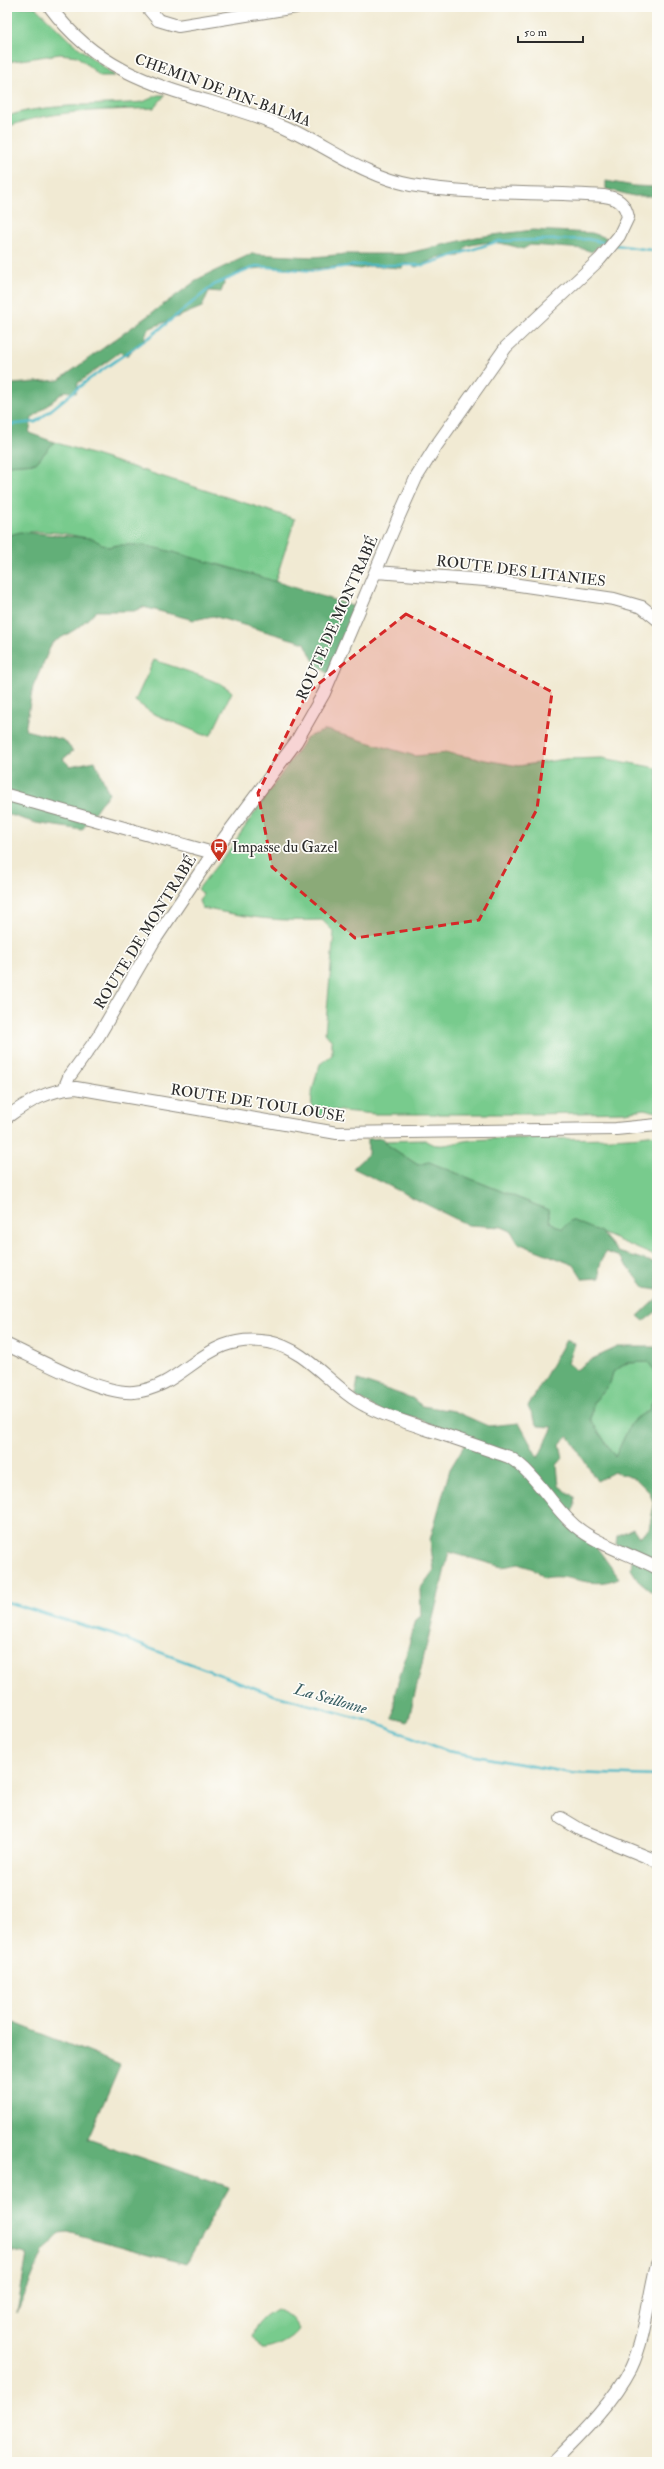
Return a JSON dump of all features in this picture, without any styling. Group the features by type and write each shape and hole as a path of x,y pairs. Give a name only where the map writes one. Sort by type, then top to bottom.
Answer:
{"street":[{"name":"CHEMIN DE PIN-BALMA","path":"51,7 58,18 80,41 124,71 156,85 283,127 311,139 372,173 390,180 410,185 455,190 583,194 616,198 624,205 628,217 619,236"},
{"path":"147,7 158,20 178,26 296,7"},
{"name":"ROUTE DE MONTRABÉ","path":"64,1089 69,1077 98,1038 154,941 213,853 296,742 324,693 416,478 489,368 506,347 578,281 619,236"},
{"name":"ROUTE DES LITANIES","path":"376,572 485,580 614,599 642,607 657,619"},
{"path":"7,795 213,853"},
{"name":"ROUTE DE TOULOUSE","path":"7,1118 41,1095 64,1089 89,1090 155,1103 337,1134 608,1129 657,1125"},
{"path":"7,1345 107,1389 134,1392 156,1386 204,1354 230,1342 256,1341 282,1346 300,1355 343,1392 367,1407 509,1457 526,1469 567,1518 583,1532 657,1568"},
{"path":"561,1818 581,1830 657,1861"},
{"path":"553,2462 607,2403 630,2368 643,2327 656,2272"}],"highlighted area":[{"path":"406,614 552,692 537,809 479,920 355,938 272,867 258,793 307,693"}],"green space":[{"path":"7,7 35,7 69,40 115,76 100,76 77,56 60,54 7,62"},
{"path":"158,95 165,95 154,108 61,114 25,121 7,127 7,117 19,113 53,107 143,102"},
{"path":"606,181 634,186 657,187 657,196 634,196 606,189"},
{"path":"533,230 592,233 607,238 592,252 584,249 530,245 523,249 502,243 489,242 467,246 460,256 439,257 416,267 406,263 402,268 370,266 360,269 341,266 311,269 272,267 242,270 225,281 221,292 209,291 202,307 148,329 143,342 126,356 120,352 78,383 76,393 65,391 32,418 29,433 54,442 36,463 7,465 7,380 13,384 59,380 200,278 251,254 313,257 347,254 404,254 477,237"},
{"path":"54,442 295,519 275,582 225,566 117,545 108,547 85,538 72,535 31,532 7,536 7,465 36,463"},
{"path":"20,532 91,538 108,547 130,545 153,547 218,564 358,608 329,675 313,660 305,643 213,616 194,620 143,607 134,611 97,611 76,629 52,643 33,687 25,730 64,740 73,751 63,759 70,766 95,761 109,794 100,804 82,830 36,823 7,814 7,536"},
{"path":"154,660 218,683 232,692 211,735 204,735 152,713 135,701"},
{"path":"326,730 415,756 447,753 518,766 566,759 602,758 657,768 657,1112 644,1109 625,1112 534,1114 375,1114 332,1110 328,1117 317,1116 312,1104 312,1091 320,1064 332,1055 332,1041 325,1033 334,932 322,920 262,918 202,908 199,901 203,894 198,889 229,850 307,737"},
{"path":"657,1134 657,1257 571,1220 562,1229 550,1222 548,1210 429,1162 418,1165 389,1146 385,1141 425,1140 436,1145 441,1145 472,1140 518,1138 588,1139 634,1137"},
{"path":"383,1138 389,1146 418,1165 429,1162 548,1210 550,1222 562,1229 571,1220 601,1232 618,1252 652,1262 657,1261 657,1290 645,1288 620,1257 605,1252 599,1268 600,1278 583,1279 574,1265 518,1243 511,1231 502,1227 468,1225 353,1168 368,1154 368,1139"},
{"path":"657,1298 657,1311 644,1321 638,1316"},
{"path":"566,1340 575,1344 568,1363 576,1370 592,1359 618,1347 657,1347 657,1374 648,1362 627,1363 613,1372 610,1383 593,1403 591,1420 615,1457 632,1421 649,1410 657,1391 657,1596 638,1580 631,1569 633,1551 616,1544 617,1536 633,1528 639,1537 649,1529 654,1505 650,1493 636,1479 614,1472 597,1481 568,1435 560,1444 563,1458 557,1465 559,1486 574,1497 575,1506 565,1524 595,1545 619,1578 598,1583 564,1577 544,1578 536,1570 519,1564 502,1567 449,1552 408,1722 393,1718 395,1693 416,1620 421,1616 420,1589 434,1570 430,1540 450,1469 465,1444 447,1432 419,1419 382,1412 355,1396 358,1380 412,1398 422,1406 454,1411 488,1426 519,1423 538,1458 553,1427 538,1426 528,1407"},
{"path":"649,1362 657,1374 657,1391 649,1410 632,1421 615,1457 591,1420 593,1403 610,1383 613,1372 627,1363"},
{"path":"7,2020 120,2065 88,2139 229,2188 186,2264 68,2232 59,2233 43,2252 17,2313 27,2254 7,2250"},
{"path":"276,2309 291,2317 299,2329 288,2340 277,2346 261,2349 252,2337 253,2332 261,2320"}],"waterway":[{"path":"7,425 36,422 88,380 151,336 214,285 256,266 315,271 355,265 424,265 499,241 587,239 607,243"},
{"path":"616,245 657,251"},
{"name":"La Seillonne","path":"7,1602 114,1635 274,1695 380,1724 447,1751 571,1773 657,1776"}],"place":[{"name":"Impasse du Gazel","path":"219,862"}]}
